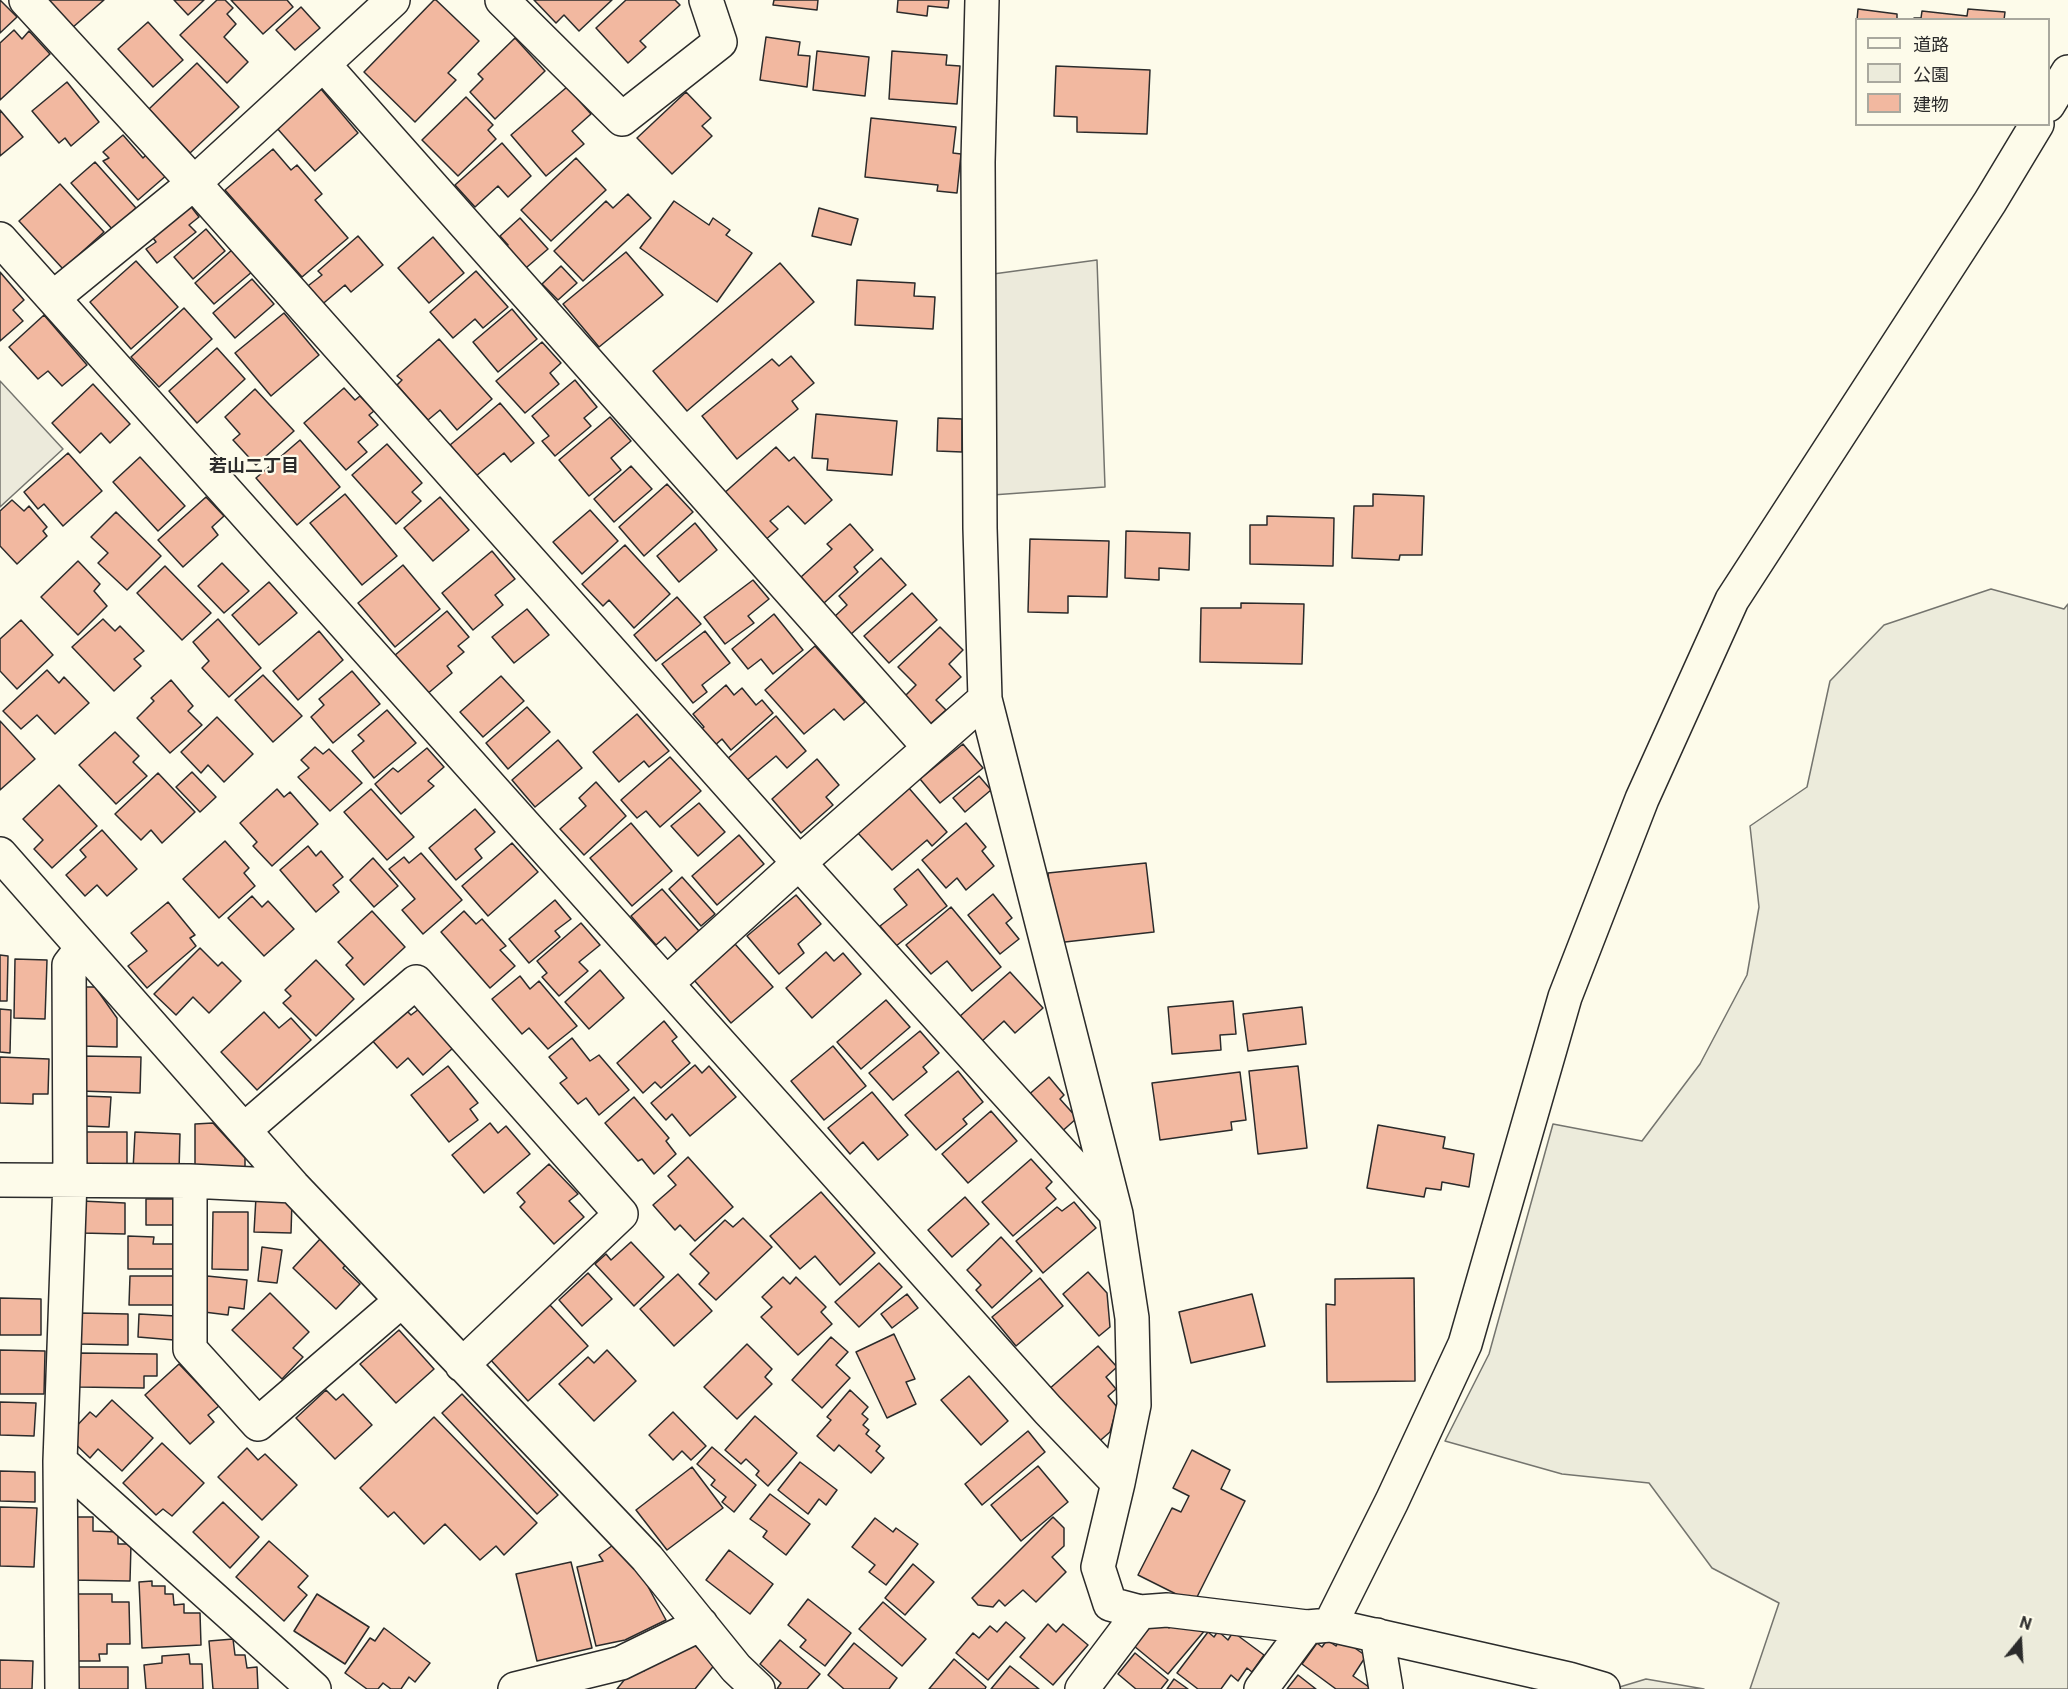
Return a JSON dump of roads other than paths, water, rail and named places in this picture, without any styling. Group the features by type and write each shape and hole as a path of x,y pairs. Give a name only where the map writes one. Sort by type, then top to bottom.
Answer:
{"street":[{"path":"26,0 194,183 799,863 1116,1214"},
{"path":"53,298 194,183 393,0"},
{"path":"502,0 622,119 720,42 706,0"},
{"path":"982,0 978,209 980,528 986,699 1116,1214 1132,1318 1134,1405 1098,1567 1110,1604 1140,1612 1167,1610 1318,1626 1377,1635 1569,1679 1603,1689"},
{"path":"324,65 929,747"},
{"path":"2050,103 2068,72"},
{"path":"1261,1689 1318,1626 1392,1501 1465,1344 1565,997 1642,799 1732,600 1990,202 2036,126"},
{"path":"0,239 1048,1410 1118,1483"},
{"path":"667,983 929,747 986,699"},
{"path":"0,854 293,1186 647,1558 736,1668 759,1689"},
{"path":"62,1689 60,1461 70,1180 69,965 82,948"},
{"path":"244,1130 416,982 621,1214 462,1365"},
{"path":"0,1180 190,1181 293,1186"},
{"path":"190,1181 190,1349 258,1424 401,1301"},
{"path":"60,1461 314,1689"},
{"path":"1082,1689 1140,1612"},
{"path":"515,1689 621,1663 701,1624"},
{"path":"1377,1635 1386,1689"}],"district":[{"name":"若山二丁目","path":"254,467"}]}
